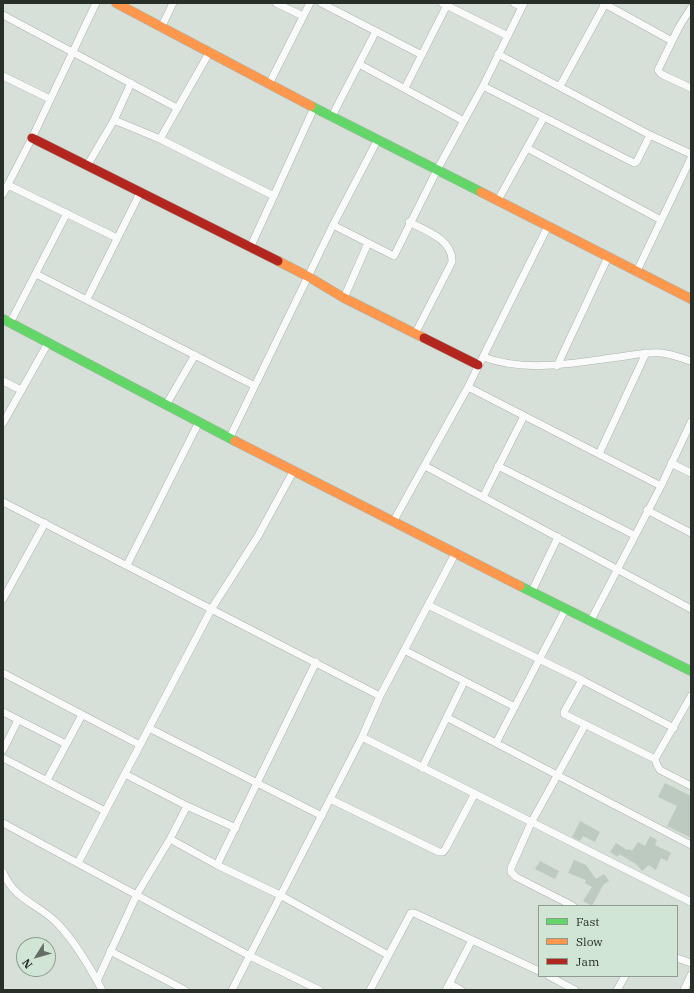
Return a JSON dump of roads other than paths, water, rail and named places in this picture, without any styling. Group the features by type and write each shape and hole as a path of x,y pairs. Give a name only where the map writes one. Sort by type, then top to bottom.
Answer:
{"street":[{"path":"3,194 32,138 96,3"},
{"path":"116,3 314,108 378,139 691,299"},
{"path":"161,28 173,3"},
{"path":"276,3 303,16"},
{"path":"269,84 310,3"},
{"path":"321,3 422,55"},
{"path":"333,225 394,256 409,222 483,86 523,5 514,3"},
{"path":"405,88 422,55 444,4 508,36"},
{"path":"560,86 604,4 672,41"},
{"path":"691,8 672,41 659,71 691,88"},
{"path":"3,15 73,51 177,108"},
{"path":"332,116 376,31"},
{"path":"160,139 209,53"},
{"path":"498,54 650,135 691,154"},
{"path":"359,64 464,121"},
{"path":"3,76 50,99"},
{"path":"87,166 114,120 132,83"},
{"path":"483,86 634,163 637,161 650,135"},
{"path":"250,248 314,108"},
{"path":"498,200 544,117"},
{"path":"114,120 160,139 274,196"},
{"path":"32,138 309,277 344,298 415,334 480,361 518,365 557,366 646,353 662,353 691,361"},
{"path":"230,437 333,225 378,139"},
{"path":"527,148 661,220"},
{"path":"637,271 691,158"},
{"path":"8,185 117,238"},
{"path":"87,299 140,193"},
{"path":"67,213 36,274 7,321 198,422 230,437 455,554 691,670"},
{"path":"409,222 444,242 451,250 452,257 452,262 415,334"},
{"path":"393,522 468,387 548,226"},
{"path":"344,298 368,243"},
{"path":"557,366 608,257"},
{"path":"36,274 255,386"},
{"path":"3,423 48,343"},
{"path":"599,454 646,353"},
{"path":"166,405 195,355"},
{"path":"3,381 21,390"},
{"path":"468,387 661,486"},
{"path":"483,497 524,416"},
{"path":"127,565 198,422"},
{"path":"591,620 616,569 661,486 691,422"},
{"path":"671,463 691,473"},
{"path":"425,466 691,609"},
{"path":"498,466 634,535"},
{"path":"78,863 212,608 258,536 294,470"},
{"path":"3,502 212,608 380,696"},
{"path":"647,510 691,534"},
{"path":"3,599 45,523"},
{"path":"532,591 558,537"},
{"path":"232,990 362,737 380,696 455,554"},
{"path":"428,605 540,659 674,728"},
{"path":"496,743 566,608"},
{"path":"404,650 515,707"},
{"path":"217,865 316,662"},
{"path":"3,673 140,745"},
{"path":"582,680 564,712 567,716 655,759"},
{"path":"422,768 448,718 464,682"},
{"path":"691,696 655,759 656,765 660,770 691,786"},
{"path":"3,712 66,744"},
{"path":"47,780 82,715"},
{"path":"448,718 691,845"},
{"path":"3,750 18,720"},
{"path":"571,905 516,878 511,872 511,868 531,823 585,725"},
{"path":"149,728 322,816"},
{"path":"362,737 474,795 691,902"},
{"path":"3,758 105,812"},
{"path":"125,774 187,806 236,828"},
{"path":"330,799 439,852 443,852 474,795"},
{"path":"97,981 137,894 170,839 187,806"},
{"path":"3,823 250,956 319,990"},
{"path":"170,839 217,865 280,895 388,955"},
{"path":"3,872 14,889 26,902 58,924 102,990"},
{"path":"370,990 412,913 538,971"},
{"path":"461,990 448,987 472,940"},
{"path":"110,951 185,990"},
{"path":"678,958 691,963"},
{"path":"684,990 691,975"},
{"path":"551,977 575,990"},
{"path":"617,990 624,977"}]}
